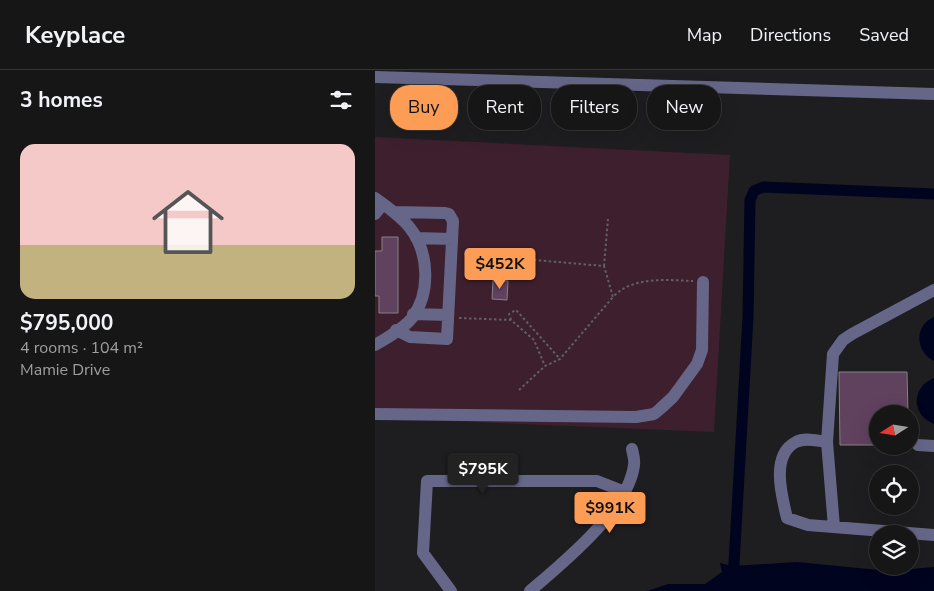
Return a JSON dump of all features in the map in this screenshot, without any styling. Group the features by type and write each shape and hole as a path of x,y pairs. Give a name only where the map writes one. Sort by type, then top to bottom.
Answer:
{"street":[{"path":"375,76 934,94"},
{"path":"375,214 379,201 395,212 410,227 416,238 426,278 422,297 413,314 396,330 375,345"},
{"path":"395,212 449,214 453,221 447,339 410,337 396,330"},
{"path":"416,238 452,239"},
{"path":"375,414 636,417 654,414 673,397 697,364 702,350 703,282"},
{"path":"834,527 827,442 833,354 843,340 852,334 934,290"},
{"path":"413,314 448,317"},
{"path":"827,442 807,440 796,442 788,449 781,464 779,486 787,518 808,525 934,535"},
{"path":"919,445 934,446"},
{"path":"531,591 587,541 625,492 635,464 632,449"},
{"path":"451,591 423,553 427,481 597,481 625,492"}],"path":[{"path":"608,219 604,266 613,297"},
{"path":"451,253 604,266"},
{"path":"519,390 545,366 560,359 619,290 657,279 703,282"},
{"path":"545,366 534,340 511,320 509,314 517,310 560,359"},
{"path":"448,317 511,320"}],"shaded area":[{"path":"375,137 730,155 714,432 375,418"}],"water":[{"path":"934,317 934,361 923,351 919,339 923,326"},
{"path":"934,378 934,424 926,420 918,405 918,394 926,382"},
{"path":"797,562 869,569 869,575 919,575 919,568 934,567 934,591 647,591 668,584 705,584 722,572 720,563 732,566"}],"building":[{"path":"382,237 398,237 398,313 379,313 379,296 375,296 375,251 382,251"},
{"path":"493,280 508,281 507,300 492,299"},
{"path":"839,372 907,372 908,405 869,405 869,445 840,445"}],"waterway":[{"path":"733,581 748,317 750,200 754,191 763,187 934,194"}]}
